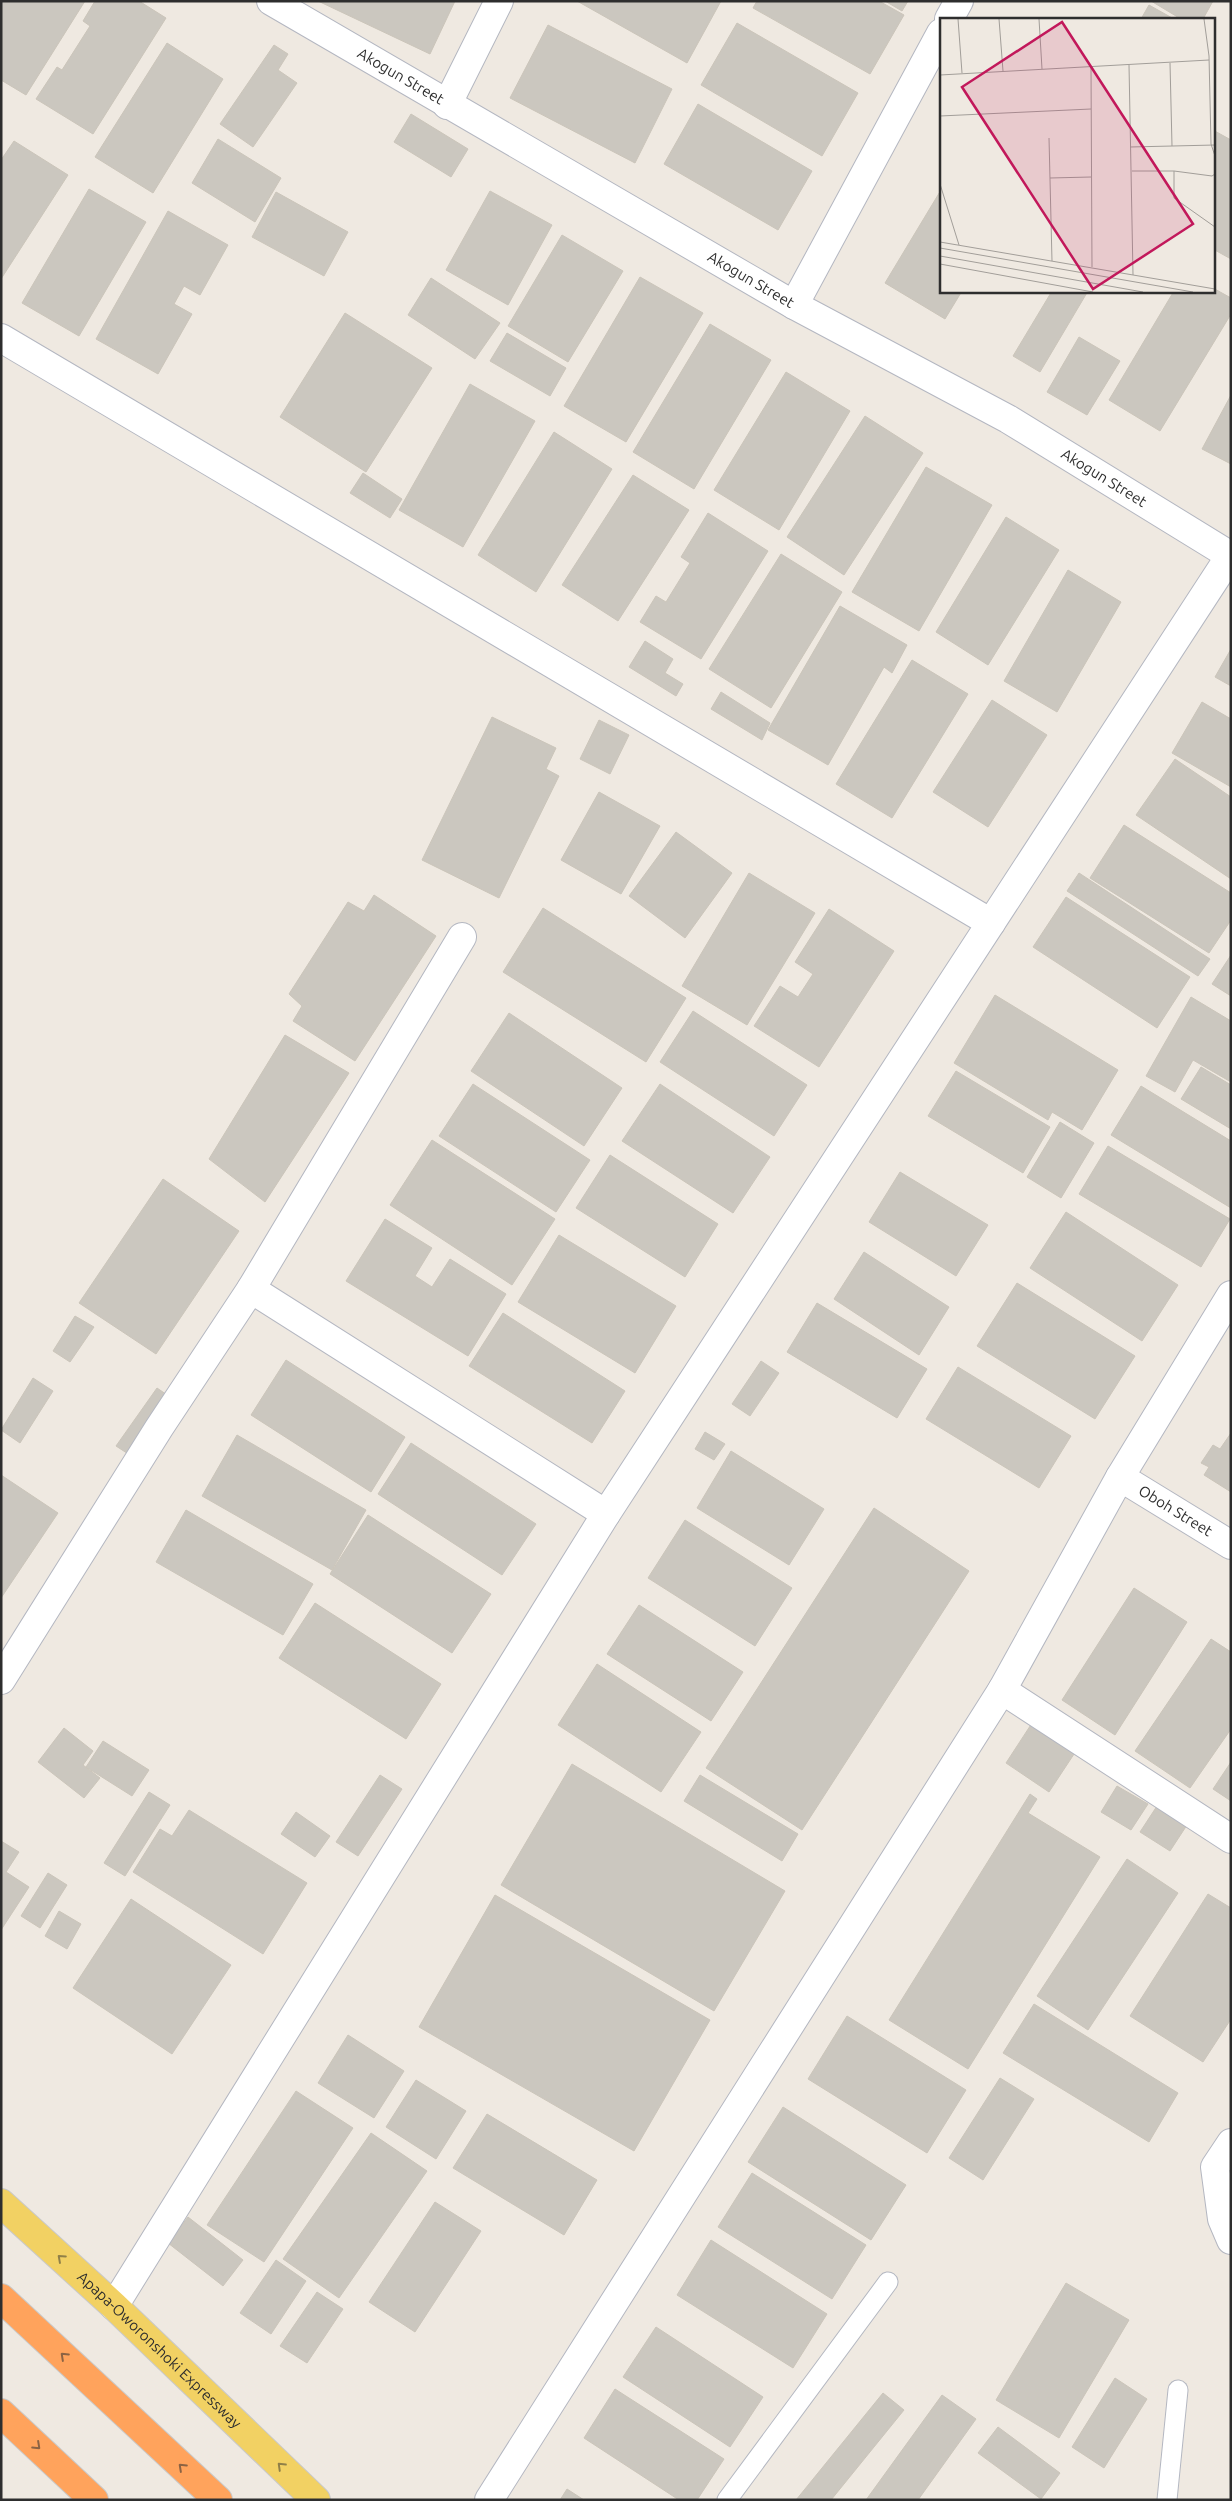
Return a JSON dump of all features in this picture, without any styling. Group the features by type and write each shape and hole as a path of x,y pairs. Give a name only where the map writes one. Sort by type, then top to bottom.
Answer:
{"highway":[{"path":"1,2298 218,2500"},
{"path":"1,2413 94,2500"}],"main road":[{"name":"Apapa-Oworonshoki Expressway","path":"1,2203 114,2306 316,2500"}],"street":[{"name":"Akogun Street","path":"271,1 794,305 1008,419 1230,556"},
{"path":"447,105 499,1"},
{"path":"950,18 959,1"},
{"path":"794,305 940,35"},
{"path":"1,338 991,923"},
{"path":"114,2306 606,1514 1230,556"},
{"path":"1,1680 159,1428 251,1289 462,937"},
{"path":"251,1289 606,1514"},
{"path":"489,2500 1002,1690 1120,1477 1231,1295"},
{"name":"Oboh Street","path":"1120,1477 1231,1545"},
{"path":"1002,1690 1231,1839"},
{"path":"1231,2143 1215,2168 1222,2219 1231,2240"}],"lane":[{"path":"728,2500 888,2282"},
{"path":"1167,2500 1178,2390"}],"building":[{"path":"1,1 85,1 26,95 1,80"},
{"path":"95,1 139,1 166,18 93,134 36,99 57,67 62,70 90,26 83,21"},
{"path":"318,1 455,1 430,54"},
{"path":"577,1 721,1 687,63"},
{"path":"757,1 879,1 904,15 870,74 753,8"},
{"path":"885,1 908,1 902,11"},
{"path":"1151,1 1213,1 1204,18 1179,18"},
{"path":"1149,5 1172,18 1142,18"},
{"path":"737,23 858,93 822,156 701,85"},
{"path":"548,25 672,89 635,163 510,98"},
{"path":"167,43 223,79 153,193 95,157"},
{"path":"274,45 288,54 278,70 297,83 253,147 220,124"},
{"path":"698,104 812,171 778,230 664,164"},
{"path":"411,114 468,149 451,177 394,142"},
{"path":"1214,131 1231,140 1231,259 1214,250"},
{"path":"218,139 281,178 255,222 192,183"},
{"path":"14,141 68,175 1,279 1,160"},
{"path":"89,189 146,222 79,336 22,303"},
{"path":"490,191 552,225 508,305 446,270"},
{"path":"276,192 348,232 324,276 252,237"},
{"path":"940,192 940,292 961,292 945,319 885,283"},
{"path":"168,211 228,245 200,295 184,286 174,304 192,314 158,374 96,339"},
{"path":"562,235 623,271 568,362 508,326"},
{"path":"640,277 703,313 626,442 564,406"},
{"path":"431,278 500,323 475,359 408,315"},
{"path":"1214,289 1231,298 1231,314 1160,431 1109,400 1173,292 1214,292"},
{"path":"1051,292 1087,292 1040,372 1013,356"},
{"path":"345,313 432,368 366,472 280,417"},
{"path":"710,324 771,360 694,489 633,452"},
{"path":"507,333 566,368 550,396 490,361"},
{"path":"1079,337 1120,361 1087,415 1047,392"},
{"path":"786,372 850,411 779,530 714,490"},
{"path":"470,384 535,421 463,547 399,510"},
{"path":"1231,395 1231,464 1202,449"},
{"path":"865,416 923,453 844,575 787,537"},
{"path":"554,432 612,469 536,592 478,555"},
{"path":"926,467 992,505 919,631 852,592"},
{"path":"363,473 402,499 390,518 350,493"},
{"path":"633,475 689,510 618,621 562,585"},
{"path":"708,513 768,551 701,659 640,622 656,596 666,602 690,563 681,557"},
{"path":"1006,517 1059,550 988,665 936,632"},
{"path":"781,554 842,592 771,708 709,669"},
{"path":"1068,570 1121,602 1057,712 1004,681"},
{"path":"840,606 907,645 892,673 884,667 828,765 768,730"},
{"path":"645,641 673,659 665,673 683,684 676,696 629,667"},
{"path":"1231,649 1231,686 1215,677"},
{"path":"912,660 968,694 892,818 836,784"},
{"path":"721,692 770,723 762,740 711,709"},
{"path":"992,700 1047,735 988,827 933,792"},
{"path":"1202,702 1231,719 1231,787 1172,753"},
{"path":"492,717 556,748 546,769 559,776 499,898 422,860"},
{"path":"599,720 629,735 610,774 580,759"},
{"path":"1175,759 1231,797 1231,879 1136,815"},
{"path":"599,792 660,826 621,894 561,860"},
{"path":"1124,825 1231,893 1231,920 1209,953 1090,878"},
{"path":"676,832 732,873 685,938 629,896"},
{"path":"749,873 815,913 747,1025 682,986"},
{"path":"1079,873 1210,959 1198,976 1067,891"},
{"path":"374,895 436,936 355,1061 293,1021 302,1006 289,994 348,902 364,911"},
{"path":"1066,897 1190,977 1157,1028 1033,947"},
{"path":"543,908 686,998 646,1062 503,972"},
{"path":"829,909 894,951 819,1067 754,1026 780,986 798,997 813,974 795,962"},
{"path":"1231,955 1231,996 1212,984"},
{"path":"995,995 1118,1070 1082,1130 1052,1112 1048,1120 954,1063"},
{"path":"1191,997 1231,1021 1231,1082 1193,1060 1175,1092 1146,1076"},
{"path":"693,1011 807,1085 774,1136 660,1062"},
{"path":"509,1013 622,1088 584,1146 471,1071"},
{"path":"285,1035 349,1073 265,1202 209,1159"},
{"path":"1201,1067 1231,1085 1231,1129 1181,1099"},
{"path":"956,1071 1050,1127 1023,1173 928,1116"},
{"path":"473,1084 590,1160 556,1212 439,1136"},
{"path":"660,1084 770,1157 733,1213 622,1141"},
{"path":"1141,1086 1231,1141 1231,1208 1111,1135"},
{"path":"1060,1122 1094,1143 1061,1198 1027,1177"},
{"path":"432,1140 555,1219 512,1285 390,1205"},
{"path":"1108,1146 1230,1219 1201,1267 1079,1194"},
{"path":"610,1155 718,1224 685,1277 576,1208"},
{"path":"900,1172 988,1225 956,1276 869,1222"},
{"path":"163,1179 239,1231 156,1354 79,1303"},
{"path":"1066,1212 1178,1285 1142,1341 1030,1268"},
{"path":"385,1219 432,1248 415,1276 432,1287 450,1259 506,1294 468,1356 346,1281"},
{"path":"559,1235 676,1306 635,1373 518,1302"},
{"path":"864,1252 949,1307 919,1355 834,1299"},
{"path":"1017,1283 1135,1356 1095,1419 977,1346"},
{"path":"817,1303 927,1369 897,1418 787,1352"},
{"path":"503,1313 625,1391 592,1443 469,1366"},
{"path":"75,1316 94,1327 70,1362 53,1351"},
{"path":"286,1360 405,1437 371,1492 251,1415"},
{"path":"761,1361 779,1373 750,1416 732,1404"},
{"path":"958,1367 1071,1436 1039,1488 926,1419"},
{"path":"33,1378 53,1391 20,1443 1,1430"},
{"path":"157,1388 176,1401 136,1459 116,1446"},
{"path":"705,1432 725,1444 714,1460 695,1449"},
{"path":"1231,1433 1231,1492 1204,1475 1209,1467 1201,1463 1213,1445 1220,1449"},
{"path":"237,1435 366,1510 332,1570 202,1496"},
{"path":"411,1443 536,1524 502,1575 378,1494"},
{"path":"731,1451 824,1509 789,1565 697,1508"},
{"path":"1,1475 58,1513 1,1598"},
{"path":"874,1508 969,1571 802,1830 706,1768"},
{"path":"186,1510 313,1584 283,1635 156,1562"},
{"path":"368,1515 491,1594 452,1653 330,1574"},
{"path":"685,1520 792,1588 755,1646 648,1578"},
{"path":"1134,1588 1187,1622 1115,1735 1062,1700"},
{"path":"315,1603 441,1684 406,1739 279,1658"},
{"path":"639,1605 743,1672 711,1721 607,1654"},
{"path":"1211,1639 1231,1652 1231,1729 1190,1788 1135,1751"},
{"path":"597,1664 701,1732 661,1792 558,1725"},
{"path":"1034,1720 1078,1748 1049,1792 1006,1763"},
{"path":"64,1728 93,1751 83,1765 100,1778 84,1798 38,1762"},
{"path":"103,1741 149,1770 132,1796 86,1767"},
{"path":"1231,1762 1231,1801 1213,1789"},
{"path":"572,1764 785,1891 714,2011 501,1885"},
{"path":"380,1775 402,1789 358,1856 336,1842"},
{"path":"700,1775 798,1834 782,1861 684,1801"},
{"path":"1117,1786 1148,1804 1131,1830 1101,1812"},
{"path":"149,1792 170,1805 125,1876 104,1863"},
{"path":"1030,1794 1037,1799 1028,1813 1100,1857 968,2069 889,2020"},
{"path":"1157,1806 1187,1825 1170,1851 1140,1832"},
{"path":"189,1810 307,1883 263,1954 133,1872 160,1829 172,1836"},
{"path":"296,1812 330,1836 315,1857 281,1834"},
{"path":"1,1841 19,1852 6,1872 29,1887 1,1930"},
{"path":"1127,1859 1178,1893 1088,2030 1037,1996"},
{"path":"48,1873 67,1885 40,1928 21,1916"},
{"path":"1208,1894 1231,1908 1231,2019 1203,2062 1130,2016"},
{"path":"495,1895 710,2020 634,2151 419,2027"},
{"path":"131,1899 231,1965 172,2054 73,1988"},
{"path":"59,1911 81,1924 67,1949 45,1936"},
{"path":"1034,2004 1178,2093 1149,2142 1003,2053"},
{"path":"847,2016 966,2090 927,2153 808,2079"},
{"path":"348,2035 404,2071 374,2118 318,2083"},
{"path":"1000,2078 1034,2099 983,2180 949,2158"},
{"path":"416,2080 466,2111 436,2159 386,2127"},
{"path":"296,2091 353,2128 264,2262 207,2225"},
{"path":"783,2107 906,2185 871,2240 748,2162"},
{"path":"487,2114 597,2180 564,2235 453,2168"},
{"path":"371,2133 427,2171 339,2298 283,2259"},
{"path":"752,2173 866,2245 832,2299 718,2227"},
{"path":"435,2202 481,2231 415,2332 369,2302"},
{"path":"188,2217 243,2260 223,2286 168,2243"},
{"path":"711,2240 827,2314 793,2368 677,2295"},
{"path":"276,2260 306,2281 271,2334 240,2313"},
{"path":"1066,2283 1129,2320 1059,2438 996,2400"},
{"path":"317,2292 343,2309 307,2363 280,2346"},
{"path":"656,2327 763,2397 730,2447 623,2377"},
{"path":"1115,2378 1147,2399 1104,2468 1072,2447"},
{"path":"615,2389 724,2459 697,2500 679,2500 584,2438"},
{"path":"883,2393 904,2410 831,2500 796,2500"},
{"path":"942,2395 976,2419 918,2500 866,2500"},
{"path":"998,2427 1060,2473 1041,2499 978,2453"},
{"path":"567,2489 584,2500 560,2500"}]}
